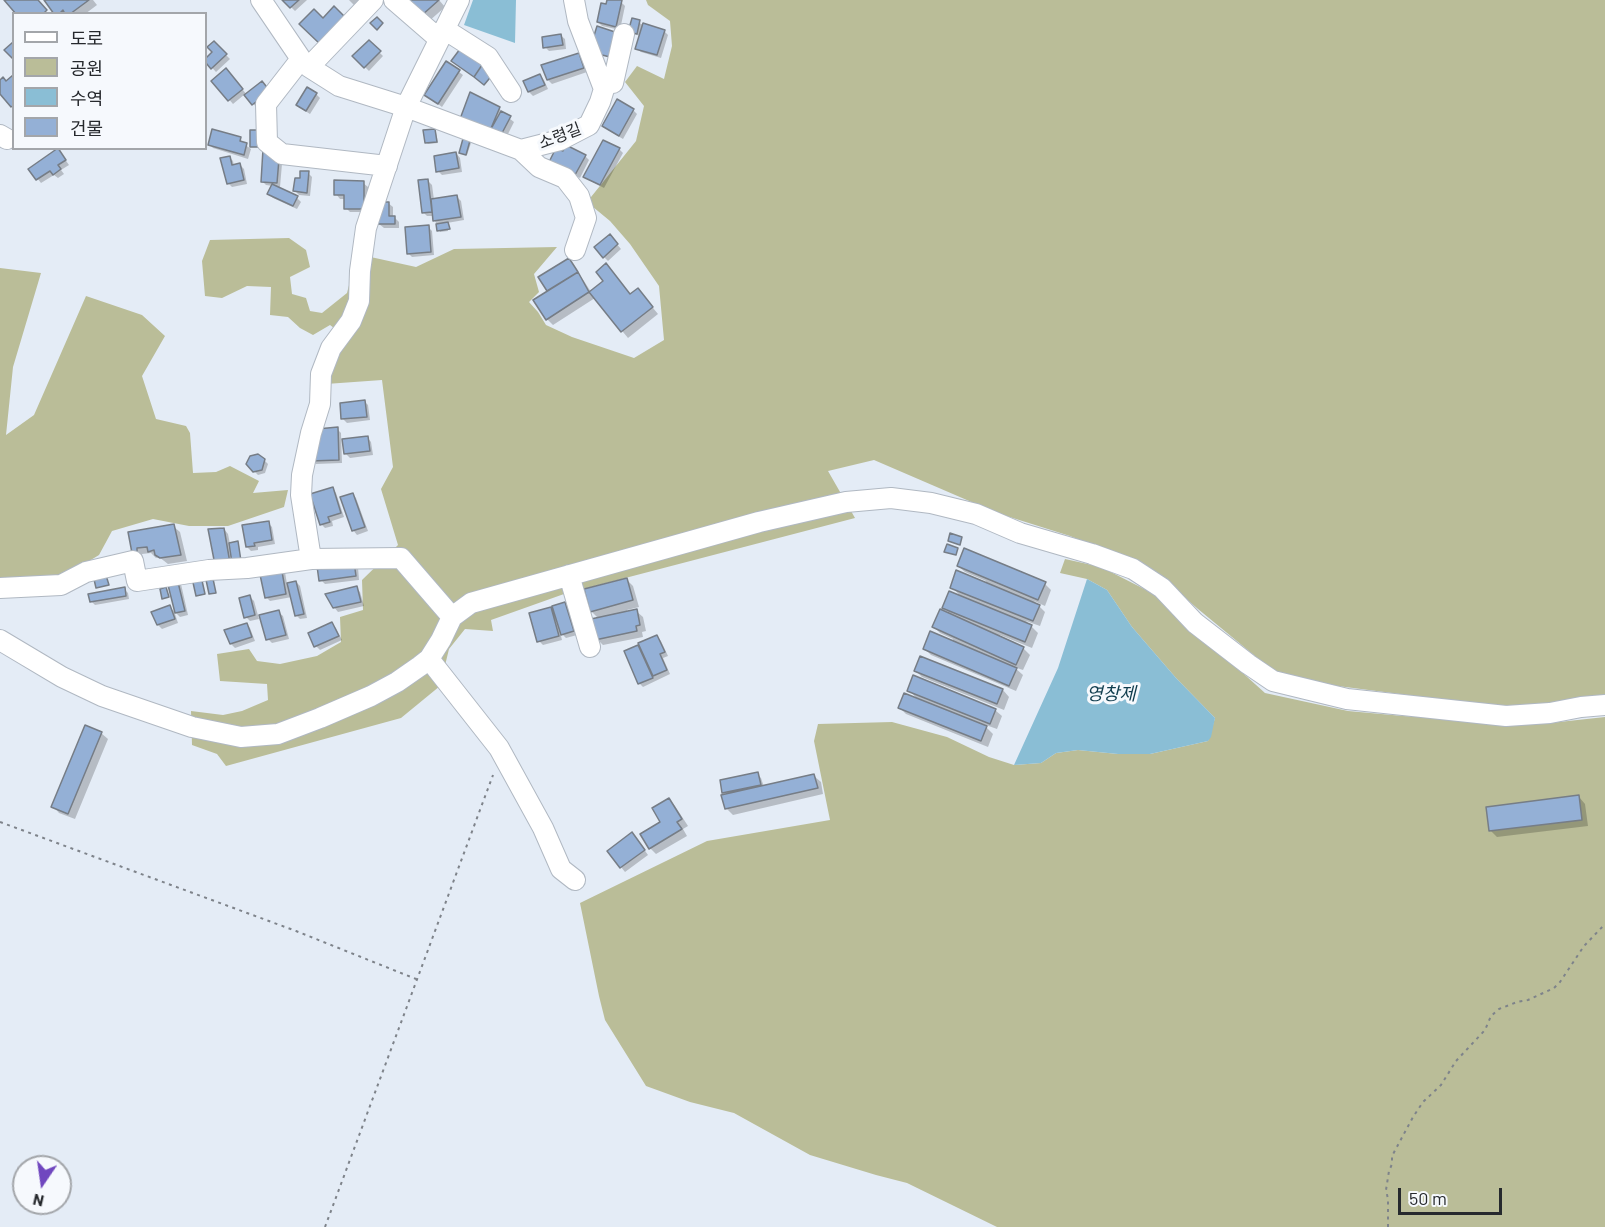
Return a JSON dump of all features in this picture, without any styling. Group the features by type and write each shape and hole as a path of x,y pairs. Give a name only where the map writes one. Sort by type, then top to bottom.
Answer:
{"street":[{"name":"소령길","path":"261,0 305,63 339,86 406,107 521,150 560,140 589,125 604,89 602,83"},
{"path":"373,0 305,63 266,104 267,142 282,154 387,166"},
{"path":"394,0 441,34 488,57 511,92"},
{"path":"311,559 301,495 302,475 320,404 321,374 332,348 351,321 359,301 360,271 366,228 406,107 459,0"},
{"path":"574,0 578,21 602,83 614,83 624,34"},
{"path":"521,150 539,167 565,178 579,196 586,218 575,250"},
{"path":"0,640 62,677 102,696 192,727 241,737 278,734 321,718 397,682 429,659 452,617 471,603 759,522 846,502 891,498 931,503 976,514 1020,533 1092,554 1133,569 1162,588 1195,622 1273,681 1347,699 1506,716 1550,713 1605,705"},
{"path":"0,588 61,585 86,572 133,561 137,581 209,570 247,568 311,559 401,558 452,617"},
{"path":"568,575 590,647"},
{"path":"429,659 502,752 543,828 561,869 575,880"}],"path":[{"path":"326,1227 502,752"},
{"path":"0,822 416,979"},
{"path":"1388,1227 1386,1190 1392,1156 1423,1102 1441,1085 1456,1060 1485,1030 1491,1016 1499,1009 1528,1000 1554,988 1584,946 1605,924"}],"green space":[{"path":"646,0 1605,0 1605,697 1508,708 1330,685 1272,670 1152,569 1070,536 997,513 874,460 828,471 855,518 564,594 491,620 493,631 465,629 449,649 440,686 401,718 226,766 217,754 192,745 191,711 223,715 242,711 268,700 267,684 220,681 217,654 249,649 257,661 280,664 317,656 341,642 340,617 363,610 362,580 398,545 381,489 393,467 382,380 326,384 346,337 330,325 313,335 300,328 288,317 270,315 271,287 247,286 222,298 205,296 202,261 210,240 289,238 306,250 310,267 290,277 292,294 306,298 310,311 322,313 347,293 357,254 416,267 454,249 557,247 534,274 539,292 529,302 546,325 572,337 634,358 664,340 659,286 630,244 610,221 587,202 636,141 644,106 625,82 637,66 664,79 672,46 670,21 648,5"},
{"path":"0,268 41,273 13,367 6,435 34,415 86,296 142,315 165,336 142,376 156,419 186,426 190,433 193,473 216,472 230,466 259,481 253,493 288,490 284,507 228,526 189,526 153,519 112,531 99,555 58,580 0,582"},
{"path":"1065,559 1101,567 1156,595 1265,693 1348,711 1403,716 1550,723 1605,717 1605,1227 997,1227 907,1183 810,1155 734,1113 690,1102 646,1086 605,1020 580,903 707,841 830,820 814,741 818,724 892,722 947,737 989,757 1014,765 1041,763 1056,753 1078,750 1150,754 1208,741 1215,718 1176,678 1132,627 1107,590 1087,579 1060,573"}],"water":[{"path":"473,0 516,0 515,43 464,25"},
{"name":"영창제","path":"1087,579 1107,590 1132,627 1176,678 1215,718 1208,741 1150,754 1078,750 1056,753 1041,763 1014,765 1058,668"}],"building":[{"path":"4,0 38,0 47,10 45,12 14,12"},
{"path":"44,0 89,0 73,12 63,10 53,12"},
{"path":"282,0 299,0 290,8"},
{"path":"406,0 439,0 421,16"},
{"path":"607,0 622,0 616,27 597,22 601,3 606,4"},
{"path":"334,6 347,19 321,45 299,24 314,9 323,18"},
{"path":"377,17 383,23 377,30 370,23"},
{"path":"632,18 640,20 637,34 628,32"},
{"path":"643,23 665,30 657,55 635,49"},
{"path":"597,26 618,33 610,57 598,54 593,39"},
{"path":"561,34 563,45 543,48 542,37"},
{"path":"369,40 381,51 364,68 352,56"},
{"path":"214,41 227,54 211,69 207,64 207,57 212,52 207,47"},
{"path":"12,43 12,58 4,50"},
{"path":"460,49 482,65 474,77 451,61"},
{"path":"579,53 584,68 547,80 541,65"},
{"path":"446,61 460,70 438,104 424,95"},
{"path":"482,65 494,73 484,85 474,77"},
{"path":"226,68 243,89 228,101 211,81"},
{"path":"540,74 545,85 528,92 523,81"},
{"path":"12,76 11,107 0,94 0,80 3,77 6,81"},
{"path":"262,81 270,91 252,105 244,95"},
{"path":"307,87 317,93 306,111 296,105"},
{"path":"470,92 500,107 489,133 460,119"},
{"path":"617,99 634,109 619,136 602,126"},
{"path":"501,111 511,116 501,135 491,129"},
{"path":"212,129 241,137 240,141 247,143 244,155 208,145"},
{"path":"435,129 437,142 425,143 423,130"},
{"path":"250,130 259,130 259,147 250,147"},
{"path":"464,135 471,137 466,155 459,153"},
{"path":"603,140 620,148 600,185 583,177"},
{"path":"566,145 586,155 575,175 549,162 556,148 563,151"},
{"path":"263,149 279,159 277,183 261,182"},
{"path":"55,150 59,150 66,160 58,165 61,169 53,175 50,171 36,180 28,169"},
{"path":"456,152 459,168 436,172 434,156"},
{"path":"230,156 232,165 240,163 244,180 227,184 220,158"},
{"path":"300,171 309,171 307,193 293,191 295,178 300,178"},
{"path":"428,179 432,212 422,213 418,180"},
{"path":"334,180 364,181 364,209 344,209 344,195 334,195"},
{"path":"272,184 298,196 293,206 267,194"},
{"path":"457,195 461,217 433,221 431,199"},
{"path":"380,202 389,202 389,216 395,216 395,224 378,224"},
{"path":"448,222 450,229 437,231 436,224"},
{"path":"429,225 431,252 407,254 405,227"},
{"path":"610,234 618,244 603,258 594,247"},
{"path":"569,258 578,272 547,291 538,277"},
{"path":"606,263 630,294 638,288 653,307 621,332 589,292 603,281 596,272"},
{"path":"578,272 589,292 546,320 533,300"},
{"path":"365,400 367,417 341,419 340,403"},
{"path":"338,427 339,460 310,461 317,429"},
{"path":"368,436 370,451 344,454 342,439"},
{"path":"258,454 265,459 262,470 253,472 246,464 250,456"},
{"path":"333,487 341,513 328,517 330,522 320,525 310,494"},
{"path":"353,493 365,527 352,531 340,497"},
{"path":"269,521 272,540 246,547 242,525"},
{"path":"174,524 181,555 160,558 155,555 154,550 148,552 147,547 137,548 137,552 132,553 128,532"},
{"path":"224,528 230,563 215,565 208,529"},
{"path":"950,533 962,537 960,545 948,541"},
{"path":"238,541 241,561 232,563 229,543"},
{"path":"947,544 958,548 956,555 944,552"},
{"path":"964,548 1046,582 1038,600 957,566"},
{"path":"354,562 356,576 319,581 317,566"},
{"path":"281,566 286,594 265,598 259,570"},
{"path":"956,570 1040,605 1033,621 950,588"},
{"path":"105,572 109,585 96,588 93,575"},
{"path":"212,574 216,593 209,594 205,575"},
{"path":"201,576 205,594 196,596 192,578"},
{"path":"177,578 185,611 175,613 167,581"},
{"path":"627,578 633,600 590,612 584,589"},
{"path":"296,581 304,614 295,616 287,583"},
{"path":"357,586 361,602 333,608 325,594"},
{"path":"125,587 126,596 90,602 88,594"},
{"path":"166,587 169,597 162,599 160,589"},
{"path":"949,591 1032,625 1025,642 942,608"},
{"path":"250,595 255,615 244,618 239,598"},
{"path":"565,602 574,631 561,635 552,606"},
{"path":"170,605 175,619 157,625 151,612"},
{"path":"551,607 559,636 537,642 529,613"},
{"path":"637,609 640,625 636,626 637,631 595,640 591,619"},
{"path":"940,609 1024,647 1016,665 932,627"},
{"path":"279,610 286,635 266,640 259,615"},
{"path":"332,622 339,636 314,647 308,633"},
{"path":"247,623 252,637 230,644 224,630"},
{"path":"930,631 1017,668 1009,686 923,649"},
{"path":"657,635 665,652 660,654 667,670 653,676 638,643"},
{"path":"638,645 653,678 638,684 624,651"},
{"path":"920,656 1003,689 997,704 914,671"},
{"path":"913,675 996,709 990,724 907,691"},
{"path":"904,693 987,726 981,741 898,708"},
{"path":"85,725 102,732 68,814 51,807"},
{"path":"758,772 761,785 722,793 720,780"},
{"path":"814,774 818,788 725,809 721,795"},
{"path":"1579,795 1582,820 1489,831 1486,807"},
{"path":"669,798 682,819 677,822 682,829 649,849 640,834 660,822 652,808"},
{"path":"632,832 645,850 620,868 607,851"}]}
